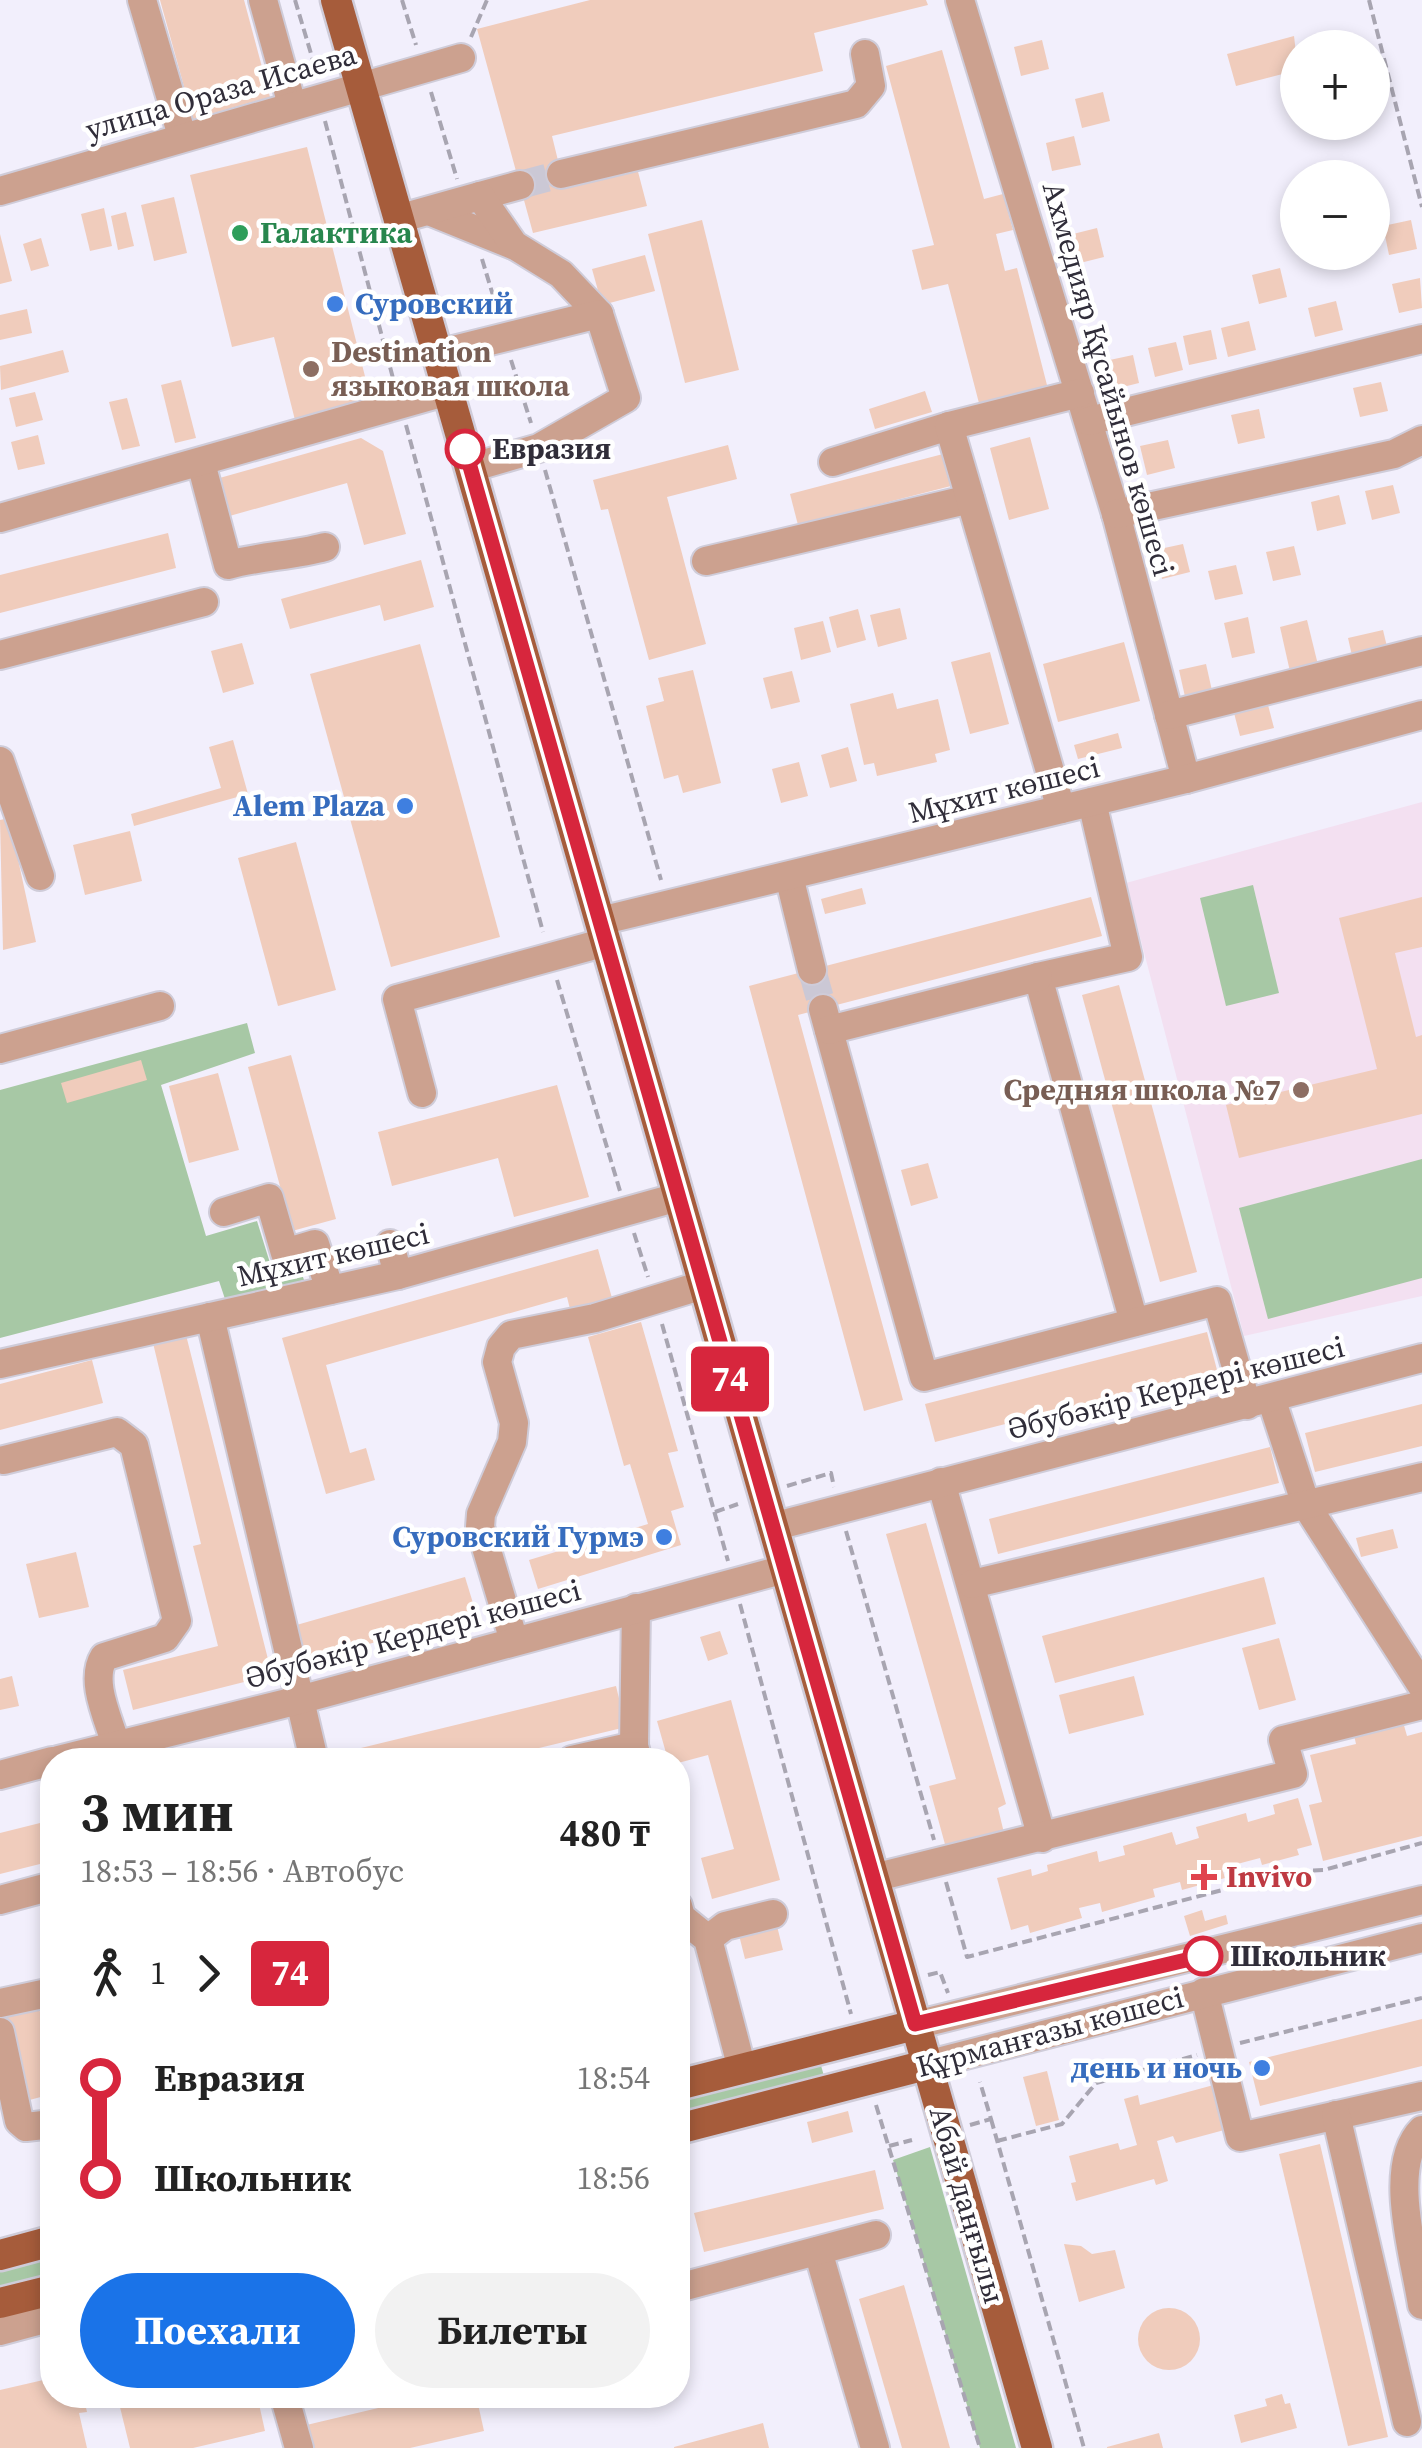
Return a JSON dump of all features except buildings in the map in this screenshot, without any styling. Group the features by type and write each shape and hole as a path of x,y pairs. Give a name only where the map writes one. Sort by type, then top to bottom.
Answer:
{"main road":[{"name":"Абай даңғылы","path":"336,0 1037,2448"},
{"name":"Құрманғазы көшесі","path":"690,2082 915,2024"},
{"name":"Құрманғазы көшесі","path":"690,2126 926,2065"},
{"path":"0,2254 40,2245"},
{"path":"0,2303 40,2293"}],"street":[{"path":"142,0 182,136"},
{"path":"263,0 292,106"},
{"name":"Ахмедияр Құсайынов көшесі","path":"960,0 1116,514 1186,779"},
{"path":"561,174 856,104 871,86 864,54"},
{"name":"улица Ораза Исаева","path":"0,191 461,58"},
{"path":"398,219 520,185"},
{"path":"480,196 514,246"},
{"path":"429,211 514,246 561,274 599,314 626,398 539,448 470,468"},
{"path":"437,354 599,314"},
{"path":"1089,421 1422,339"},
{"path":"0,518 448,391"},
{"path":"833,462 949,426 1080,393"},
{"path":"949,426 1061,810"},
{"path":"1116,514 1394,454 1422,440"},
{"path":"201,463 228,565 257,557 288,557 325,547"},
{"path":"706,561 970,499"},
{"path":"0,655 204,602"},
{"path":"1169,715 1422,650"},
{"name":"Мұхит көшесі","path":"422,1093 396,999 550,958 602,932 788,876 1186,779 1422,716"},
{"path":"0,761 40,876"},
{"path":"1092,802 1128,957 826,1020 924,1376 1216,1301 1306,1505 1422,1686"},
{"path":"788,876 812,970"},
{"path":"1038,978 1134,1322"},
{"path":"0,1049 160,1006"},
{"name":"Мұхит көшесі","path":"0,1364 398,1275 678,1197"},
{"path":"224,1212 269,1198 286,1253 315,1244 330,1290"},
{"path":"390,1244 398,1275"},
{"path":"514,1642 480,1527 512,1442 514,1423 497,1362 501,1347 511,1335 595,1318 703,1285"},
{"path":"210,1317 311,1748"},
{"name":"Әбубәкір Кердері көшесі","path":"772,1526 1422,1358"},
{"path":"4,1460 117,1432 134,1444 177,1620 164,1638 104,1656 100,1662 97,1677 116,1745"},
{"path":"972,1584 1422,1476"},
{"path":"941,1482 1042,1838"},
{"name":"Әбубәкір Кердері көшесі","path":"105,1748 300,1700 785,1569"},
{"path":"636,1608 636,1748"},
{"path":"873,1878 1292,1774 1284,1740 1422,1705"},
{"name":"Әбубәкір Кердері көшесі","path":"0,1775 40,1765"},
{"path":"0,1900 40,1889"},
{"path":"915,2024 1422,1900"},
{"path":"708,1939 726,1926 774,1914"},
{"path":"690,1925 708,1939 742,2069"},
{"name":"Құрманғазы көшесі","path":"926,2065 1422,1938"},
{"path":"1204,1992 1240,2136 1422,2096"},
{"path":"0,2003 40,1995"},
{"path":"0,2032 19,2121 26,2127 40,2125"},
{"path":"1336,2115 1406,2422"},
{"path":"1422,2130 1410,2144 1402,2176 1422,2305"},
{"path":"690,2285 876,2235"},
{"path":"818,2251 875,2448"},
{"path":"0,2331 40,2320"},
{"path":"288,2408 299,2448"}],"path":[{"path":"295,0 550,958 655,1299 852,2015"},
{"path":"461,58 487,0"},
{"path":"1369,0 1422,207"},
{"path":"783,1487 830,1472 835,1491"},
{"path":"715,1512 738,1504"},
{"path":"922,1977 940,1972 950,1998"},
{"path":"980,2082 1084,2448"},
{"path":"875,2100 980,2448"},
{"path":"964,2126 991,2120"},
{"path":"889,2146 912,2140"}],"shaded area":[{"name":"Средняя школа №7","path":"1422,802 1422,1296 1244,1336 1126,883"}],"green space":[{"path":"1253,885 1279,993 1226,1006 1200,898"},
{"path":"247,1023 255,1053 161,1085 206,1236 257,1221 270,1263 297,1260 304,1280 226,1302 219,1281 0,1338 0,1090"},
{"path":"1422,1159 1422,1278 1268,1319 1239,1208"},
{"path":"820,2062 824,2076 690,2110 690,2095"},
{"path":"930,2147 1016,2448 980,2448 893,2160"},
{"path":"40,2258 40,2277 0,2287 0,2269"}],"tunnel":[{"path":"520,185 561,174"},
{"path":"812,970 823,1009"}],"bus line":[{"name":"74","path":"465,449 915,2024 1203,1956"}],"place":[{"name":"Галактика","path":"240,233"},
{"name":"Суровский","path":"335,304"},
{"name":"Destination языковая школа","path":"311,369"},
{"name":"Евразия","path":"465,449"},
{"name":"Alem Plaza","path":"405,806"},
{"name":"Средняя школа №7","path":"1301,1090"},
{"name":"Суровский Гурмэ","path":"664,1537"},
{"name":"Invivo","path":"1204,1877"},
{"name":"Школьник","path":"1203,1956"},
{"name":"день и ночь","path":"1262,2068"}]}
